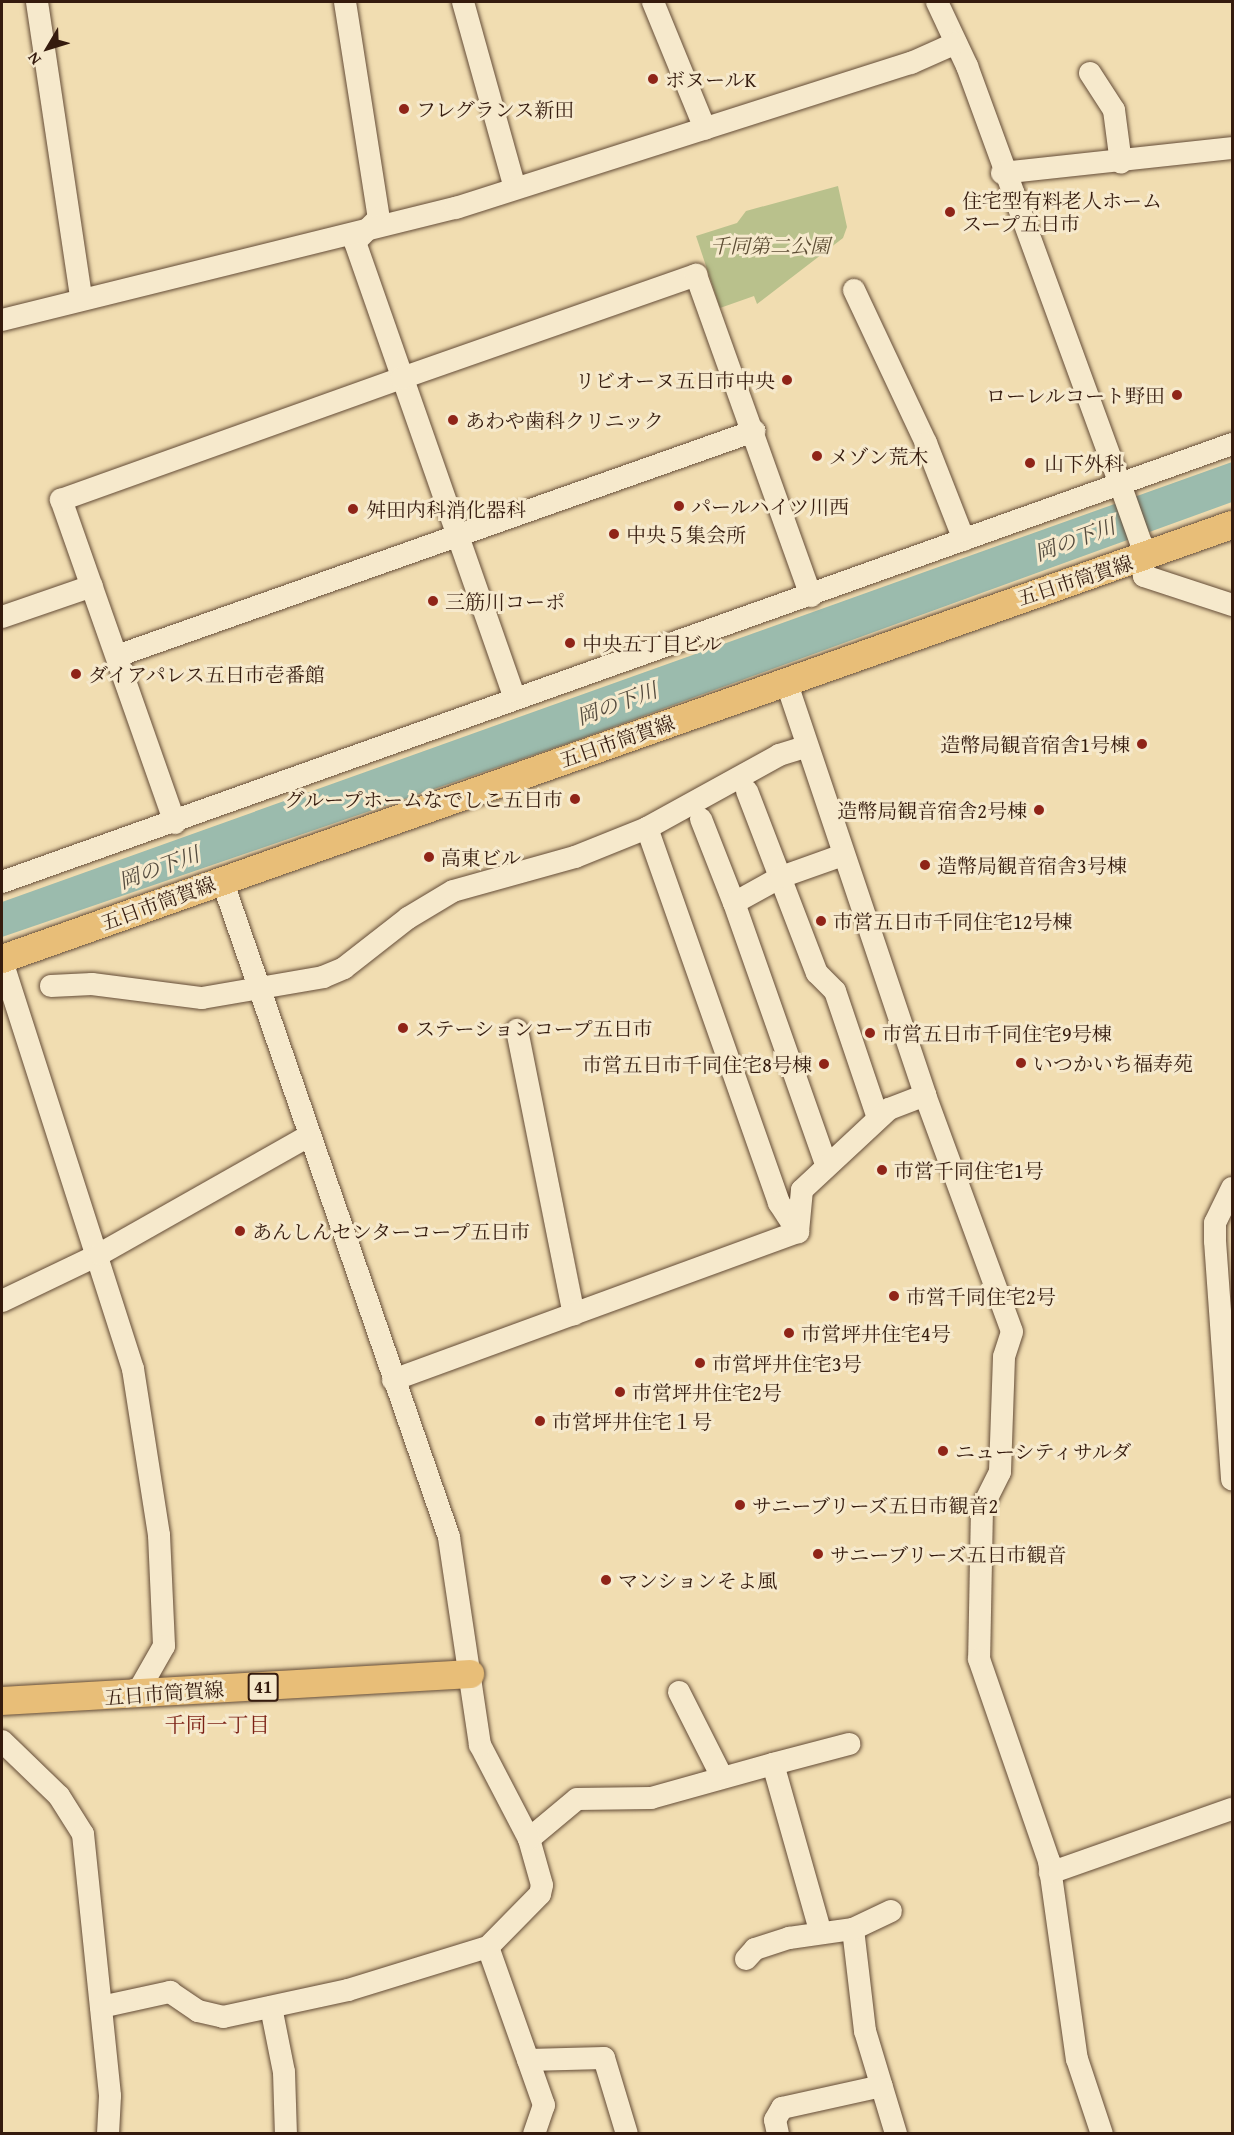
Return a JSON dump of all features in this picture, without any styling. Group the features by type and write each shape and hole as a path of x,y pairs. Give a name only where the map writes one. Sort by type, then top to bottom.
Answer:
{"main road":[{"name":"五日市筒賀線","path":"2,960 786,681 1141,551 1233,525"},
{"name":"五日市筒賀線","path":"2,1701 112,1697 470,1674"}],"street":[{"path":"37,2 81,298"},
{"path":"345,2 379,218 356,235"},
{"path":"463,2 515,188"},
{"path":"653,2 705,129"},
{"path":"937,2 956,43 1002,173 1122,488 1141,551 1144,576 1233,605"},
{"path":"2,320 81,298 356,235 705,129 910,63 956,43"},
{"path":"1090,73 1114,111 1121,163"},
{"path":"1002,173 1121,163 1233,148"},
{"path":"356,235 402,378 515,698"},
{"path":"175,823 61,500 402,378 696,275 754,431 811,596"},
{"path":"854,290 926,443 964,540"},
{"path":"117,656 754,431"},
{"path":"2,882 175,823 515,698 811,596 964,540 1122,488 1233,444"},
{"path":"2,617 92,586"},
{"path":"786,681 806,747 925,1095 1012,1332 1004,1357 1000,1472 982,1509 979,1659 1050,1873 1077,2059 1102,2133"},
{"path":"51,986 92,984 176,998 259,988 344,968 408,918 453,891 575,857 647,828 771,759 806,747"},
{"path":"747,791 817,973 835,991 878,1118"},
{"path":"701,819 734,903 826,1164"},
{"path":"647,828 779,1203 798,1232"},
{"path":"734,903 781,877 843,855"},
{"path":"101,2007 170,1992 211,2015 272,2007 488,1947 540,1894 540,1873 530,1839 480,1744 449,1537 307,1137 222,880"},
{"path":"2,960 100,1254 133,1369 159,1535 165,1646 140,1688 112,1697"},
{"path":"517,1030 574,1314"},
{"path":"798,1232 802,1190 826,1164 878,1118 925,1095"},
{"path":"2,1301 100,1254 307,1137"},
{"path":"1233,1188 1215,1223 1233,1479"},
{"path":"393,1380 798,1232"},
{"path":"679,1692 722,1778"},
{"path":"2,1741 59,1796 83,1834 101,2007 108,2133"},
{"path":"530,1839 577,1799 651,1798 849,1744"},
{"path":"773,1764 820,1930"},
{"path":"1050,1873 1233,1809"},
{"path":"746,1959 755,1949 820,1930 853,1929 891,1911"},
{"path":"853,1929 865,2031 896,2133"},
{"path":"488,1947 544,2105 534,2133"},
{"path":"272,2007 284,2072 286,2133"},
{"path":"528,2060 604,2058 627,2133"},
{"path":"778,2133 775,2120 783,2108 882,2086"}],"green space":[{"name":"千同第二公園","path":"838,186 847,227 843,238 757,304 754,296 720,308 696,236 737,223 746,211"}],"water":[{"name":"岡の下川","path":"1232,462 1232,502 580,739 2,937 2,902"}],"place":[{"name":"ボヌールK","path":"653,79"},
{"name":"フレグランス新田","path":"404,109"},
{"name":"住宅型有料老人ホーム スープ五日市","path":"950,212"},
{"name":"リビオーヌ五日市中央","path":"787,380"},
{"name":"ローレルコート野田","path":"1177,395"},
{"name":"あわや歯科クリニック","path":"453,420"},
{"name":"メゾン荒木","path":"817,456"},
{"name":"山下外科","path":"1030,463"},
{"name":"パールハイツ川西","path":"679,506"},
{"name":"舛田内科消化器科","path":"353,509"},
{"name":"中央５集会所","path":"614,534"},
{"name":"三筋川コーポ","path":"433,601"},
{"name":"中央五丁目ビル","path":"570,643"},
{"name":"ダイアパレス五日市壱番館","path":"76,674"},
{"name":"造幣局観音宿舎1号棟","path":"1142,744"},
{"name":"グループホームなでしこ五日市","path":"575,799"},
{"name":"造幣局観音宿舎2号棟","path":"1039,810"},
{"name":"高東ビル","path":"429,857"},
{"name":"造幣局観音宿舎3号棟","path":"925,865"},
{"name":"市営五日市千同住宅12号棟","path":"821,921"},
{"name":"ステーションコープ五日市","path":"403,1028"},
{"name":"市営五日市千同住宅9号棟","path":"870,1033"},
{"name":"いつかいち福寿苑","path":"1021,1063"},
{"name":"市営五日市千同住宅8号棟","path":"824,1064"},
{"name":"市営千同住宅1号","path":"882,1170"},
{"name":"あんしんセンターコープ五日市","path":"240,1231"},
{"name":"市営千同住宅2号","path":"894,1296"},
{"name":"市営坪井住宅4号","path":"789,1333"},
{"name":"市営坪井住宅3号","path":"700,1363"},
{"name":"市営坪井住宅2号","path":"620,1392"},
{"name":"市営坪井住宅１号","path":"540,1421"},
{"name":"ニューシティサルダ","path":"943,1451"},
{"name":"サニーブリーズ五日市観音2","path":"740,1505"},
{"name":"サニーブリーズ五日市観音","path":"818,1554"},
{"name":"マンションそよ風","path":"606,1580"}],"district":[{"name":"千同一丁目","path":"217,1725"}]}
